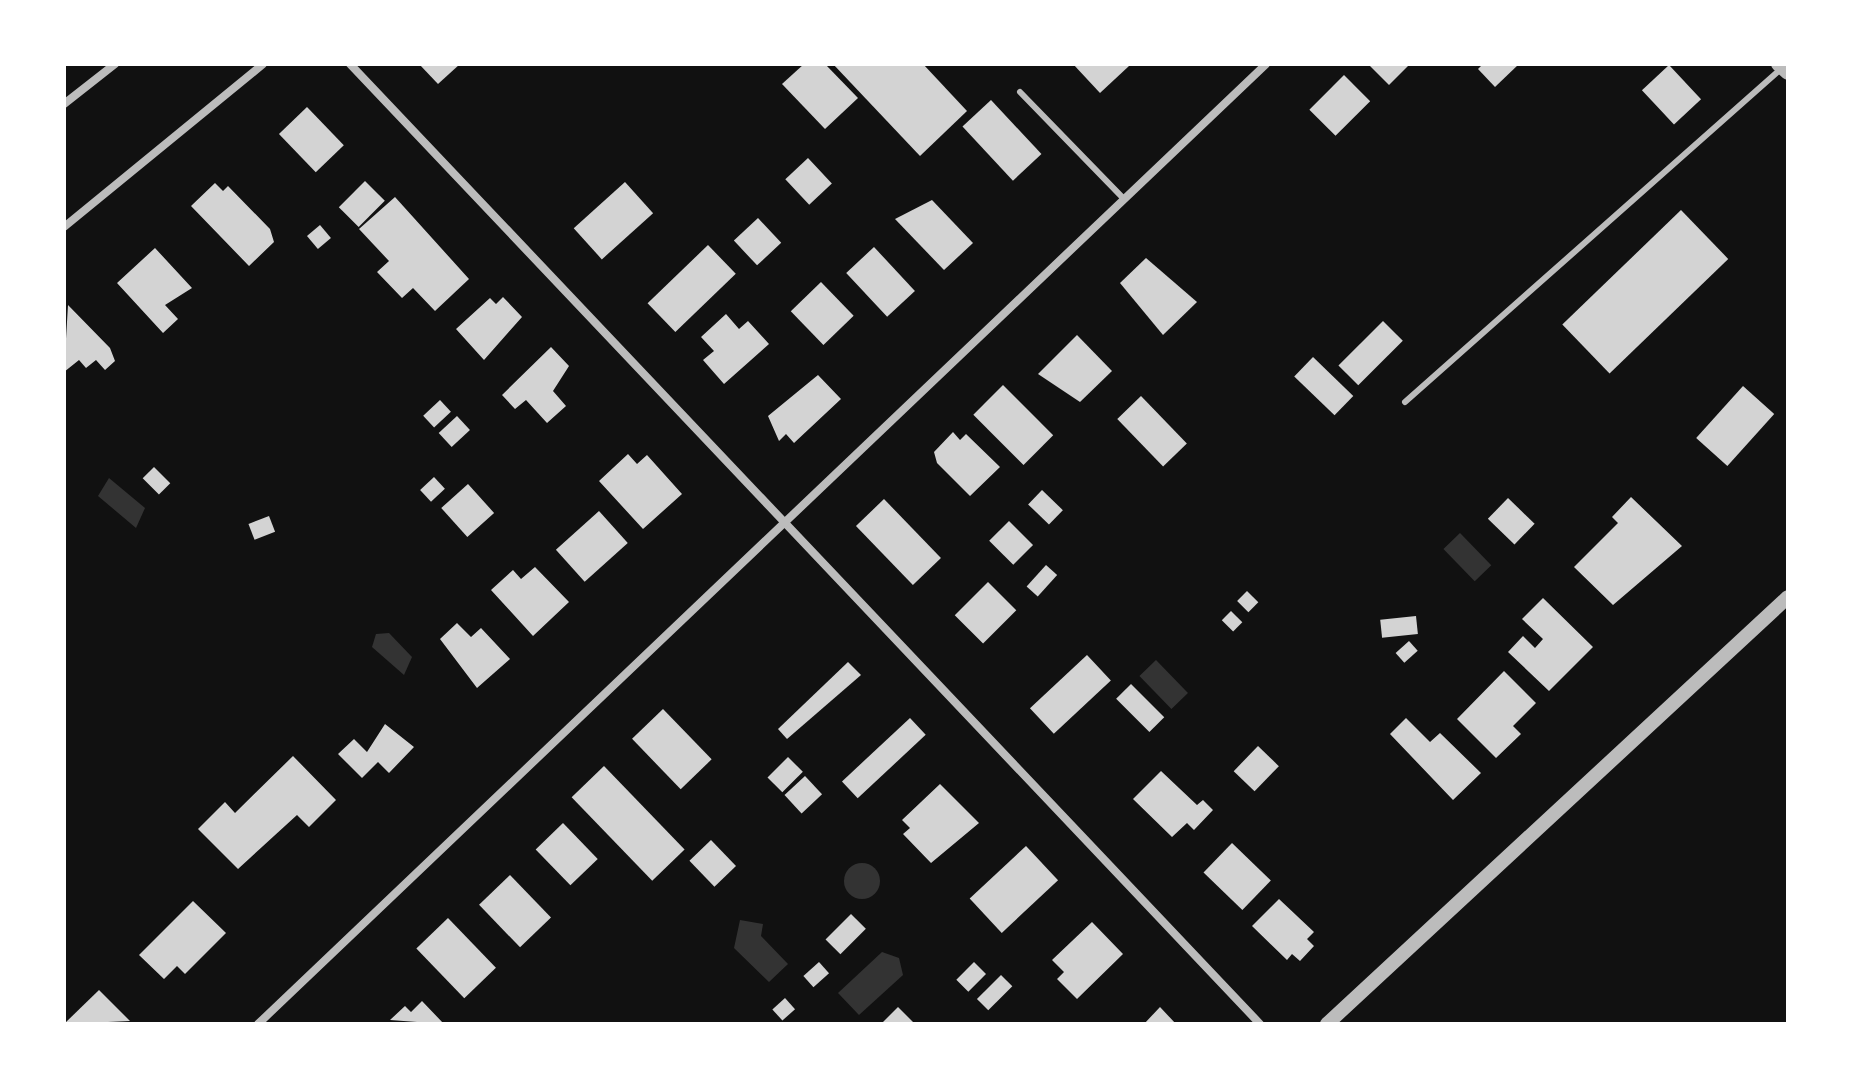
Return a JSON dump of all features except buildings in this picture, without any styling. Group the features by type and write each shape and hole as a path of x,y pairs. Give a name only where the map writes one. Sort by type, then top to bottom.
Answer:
{"street":[{"path":"64,104 115,64"},
{"path":"64,227 263,64"},
{"path":"350,64 1260,1024"},
{"path":"258,1024 1266,64"},
{"path":"1327,1024 1788,597"}],"lane":[{"path":"1405,402 1783,68"},
{"path":"1020,92 1124,199"}],"shaded area":[{"path":"109,478 145,508 136,528 98,496"},
{"path":"1460,533 1491,565 1475,581 1443,549"},
{"path":"389,633 412,657 404,675 372,647 376,634"},
{"path":"1156,660 1188,693 1171,709 1139,676"},
{"path":"862,863 875,868 880,881 875,894 862,899 849,894 844,881 849,868"},
{"path":"740,920 763,924 761,936 788,964 769,982 734,948"},
{"path":"882,952 899,958 903,975 859,1015 838,993"}]}
